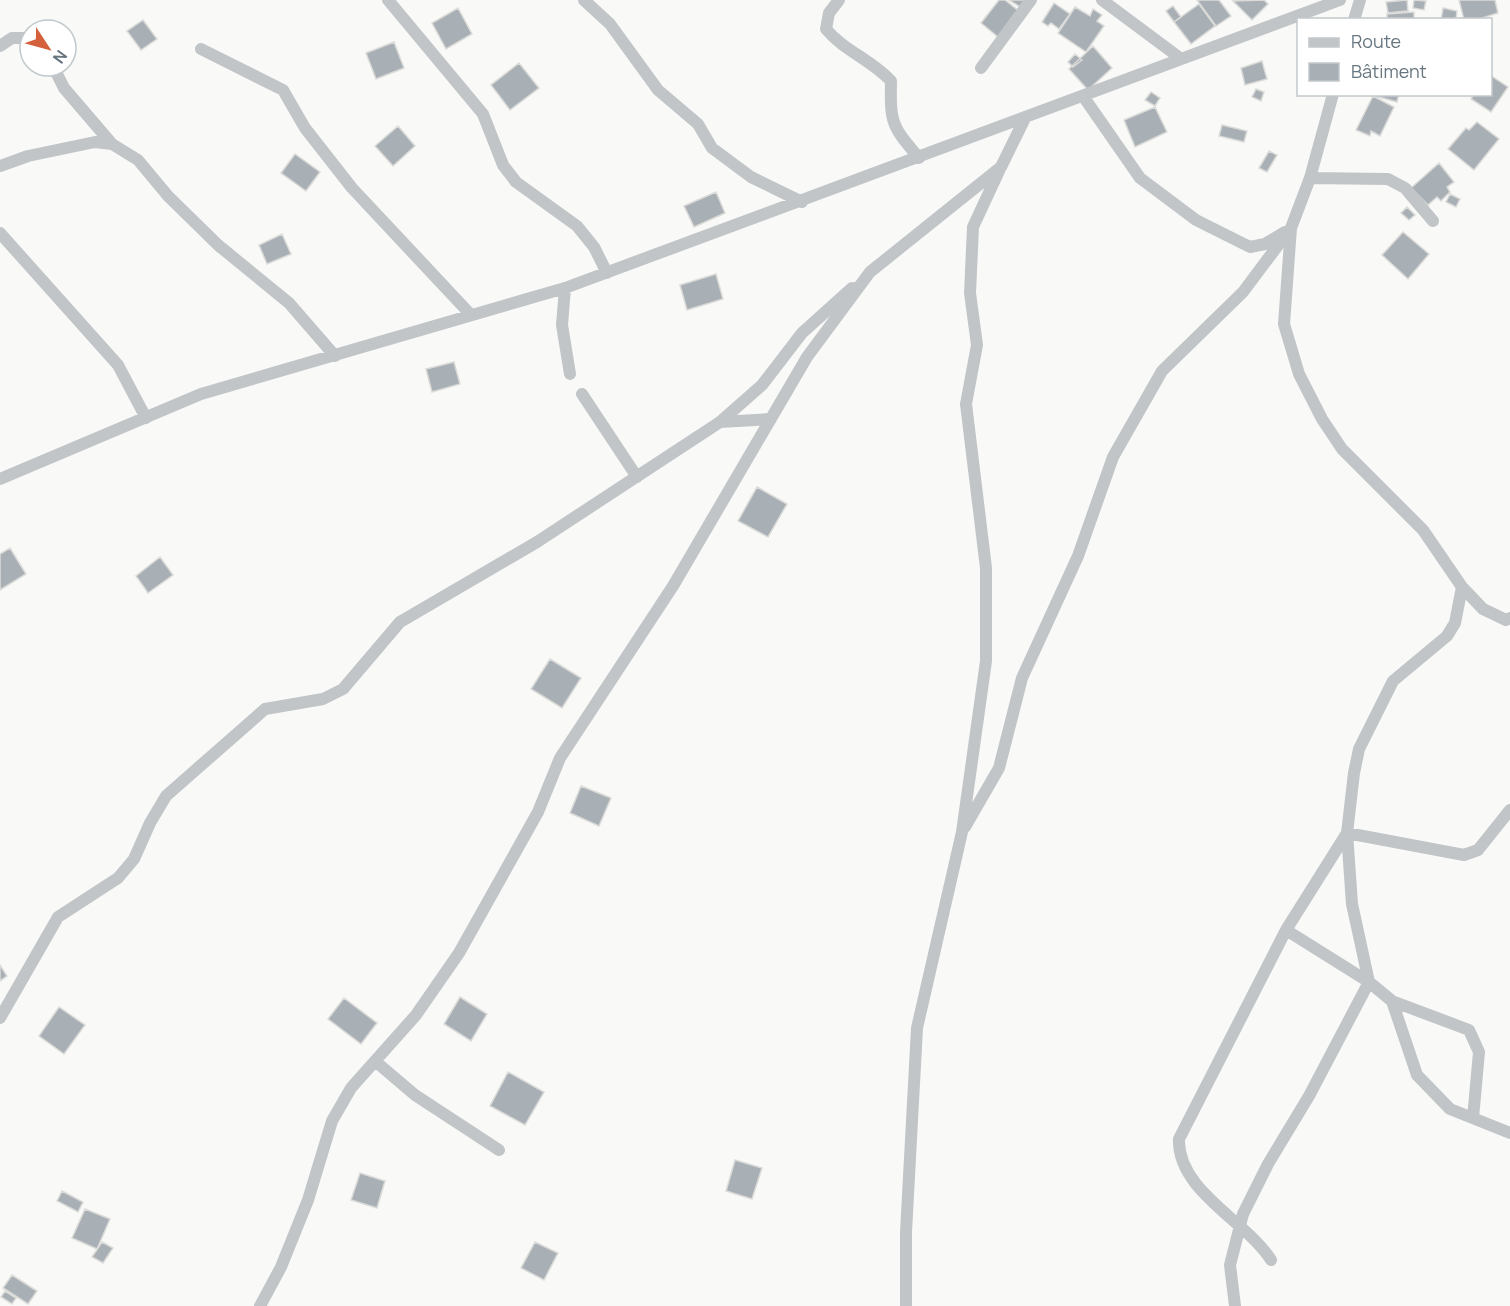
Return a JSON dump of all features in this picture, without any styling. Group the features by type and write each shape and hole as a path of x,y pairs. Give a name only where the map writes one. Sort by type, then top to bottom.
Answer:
{"street":[{"path":"388,0 483,114 503,165 516,182 577,226 594,247 607,273"},
{"path":"584,0 610,24 658,90 698,124 712,148 752,177 802,202"},
{"path":"839,0 829,13 826,29 836,41 881,70 891,81 891,106 895,129 919,158"},
{"path":"981,68 1031,0"},
{"path":"1102,0 1180,58"},
{"path":"0,479 201,394 565,288 802,202 1180,58 1340,0"},
{"path":"1355,18 1360,0"},
{"path":"0,46 12,38 18,38"},
{"path":"201,49 283,90 305,128 352,188 471,315"},
{"path":"59,78 64,88 112,144 138,160 168,196 218,245 289,303 336,356"},
{"path":"1083,96 1140,178 1196,220 1250,246 1265,244 1291,228"},
{"path":"962,832 999,768 1022,678 1078,556 1113,457 1162,371 1244,292 1291,228 1310,178 1332,96"},
{"path":"906,1306 906,1232 917,1028 962,832 986,661 986,568 966,404 978,345 970,293 973,227 1025,118"},
{"path":"0,166 28,156 95,142 112,144"},
{"path":"0,1018 58,917 118,878 134,859 150,823 166,796 265,709 323,699 343,689 400,622 537,542 720,422 762,385 802,333 870,272 1000,167"},
{"path":"1310,178 1388,179 1405,188 1433,221"},
{"path":"1291,228 1284,324 1299,374 1322,420 1342,449 1423,530 1462,587 1483,609 1509,620"},
{"path":"0,233 118,364 146,417"},
{"path":"260,1306 281,1267 308,1200 332,1121 351,1088 416,1015 459,953 538,813 560,758 673,586 807,357 870,272"},
{"path":"565,288 562,325 570,374"},
{"path":"582,394 636,477"},
{"path":"720,422 771,419"},
{"path":"1235,1306 1230,1265 1243,1214 1268,1164 1309,1096 1369,982 1352,904 1347,833 1353,773 1359,749 1393,681 1447,636 1455,623 1462,587"},
{"path":"1347,833 1464,855 1478,850 1510,810"},
{"path":"1271,1260 1199,1188 1179,1153 1179,1139 1286,930 1347,833"},
{"path":"1286,930 1369,982 1392,1001 1469,1030 1479,1052 1473,1118"},
{"path":"1392,1001 1403,1030 1407,1053 1417,1075 1450,1109 1510,1132"},
{"path":"375,1062 414,1095 499,1150"}],"building":[{"path":"999,0 1005,0 1019,11 998,37 981,23"},
{"path":"1009,0 1025,0 1020,7"},
{"path":"1197,0 1219,0 1231,16 1216,26"},
{"path":"1264,0 1268,4 1252,20 1233,1"},
{"path":"1407,0 1408,11 1388,13 1386,2"},
{"path":"1414,0 1426,1 1424,10 1413,8"},
{"path":"1459,0 1495,0 1498,13 1482,18 1464,18"},
{"path":"1054,3 1070,14 1059,29 1051,23 1048,26 1042,22"},
{"path":"1199,4 1215,26 1191,44 1174,22"},
{"path":"1173,6 1181,17 1174,22 1166,11"},
{"path":"1075,7 1090,16 1093,9 1102,15 1097,21 1104,26 1086,52 1058,33"},
{"path":"458,8 472,34 446,49 432,23"},
{"path":"1443,8 1457,11 1456,18 1441,18"},
{"path":"1414,12 1414,18 1387,18 1387,14"},
{"path":"143,20 157,39 141,50 127,31"},
{"path":"394,42 404,68 376,79 366,53"},
{"path":"1093,46 1112,68 1088,90 1069,69"},
{"path":"1075,54 1082,60 1073,67 1068,62"},
{"path":"1262,61 1267,79 1245,85 1241,68"},
{"path":"519,63 539,88 510,110 491,85"},
{"path":"1492,76 1508,87 1491,112 1471,99 1473,96 1492,96"},
{"path":"1256,89 1264,92 1261,101 1252,97"},
{"path":"1151,92 1160,98 1155,106 1145,100"},
{"path":"1373,96 1394,107 1380,136 1371,131 1370,136 1356,130"},
{"path":"1375,96 1398,96 1397,102"},
{"path":"1155,107 1167,132 1135,147 1124,120"},
{"path":"1477,122 1499,139 1474,170 1448,149 1466,128 1469,130"},
{"path":"1222,125 1247,131 1244,142 1219,136"},
{"path":"398,126 415,146 393,166 375,146"},
{"path":"1269,151 1277,155 1267,172 1259,168"},
{"path":"295,154 320,172 306,191 281,173"},
{"path":"1439,163 1454,182 1447,187 1450,192 1441,201 1437,197 1428,205 1411,188"},
{"path":"716,192 725,213 694,227 684,206"},
{"path":"1450,194 1460,199 1456,207 1446,202"},
{"path":"1407,207 1415,215 1409,220 1401,213"},
{"path":"1403,232 1429,254 1408,279 1382,255"},
{"path":"282,234 291,254 267,264 259,245"},
{"path":"716,274 723,299 687,310 680,285"},
{"path":"454,362 460,384 432,392 426,369"},
{"path":"757,487 787,504 768,537 738,521"},
{"path":"10,548 26,574 0,590 0,554"},
{"path":"160,557 173,575 148,593 136,576"},
{"path":"550,659 581,678 562,708 531,689"},
{"path":"581,786 611,798 599,826 570,813"},
{"path":"0,965 7,976 0,981"},
{"path":"460,997 487,1014 471,1041 444,1024"},
{"path":"344,998 377,1023 361,1044 328,1019"},
{"path":"59,1007 85,1025 64,1054 39,1036"},
{"path":"508,1072 544,1092 525,1125 490,1106"},
{"path":"735,1160 762,1168 752,1199 726,1191"},
{"path":"360,1173 385,1181 377,1208 351,1200"},
{"path":"62,1191 83,1202 78,1212 57,1201"},
{"path":"85,1209 110,1219 97,1249 72,1238"},
{"path":"102,1242 113,1248 103,1263 92,1257"},
{"path":"535,1242 558,1253 544,1280 521,1268"},
{"path":"12,1275 37,1291 28,1304 3,1288"},
{"path":"5,1291 16,1298 12,1304 1,1297"}]}
